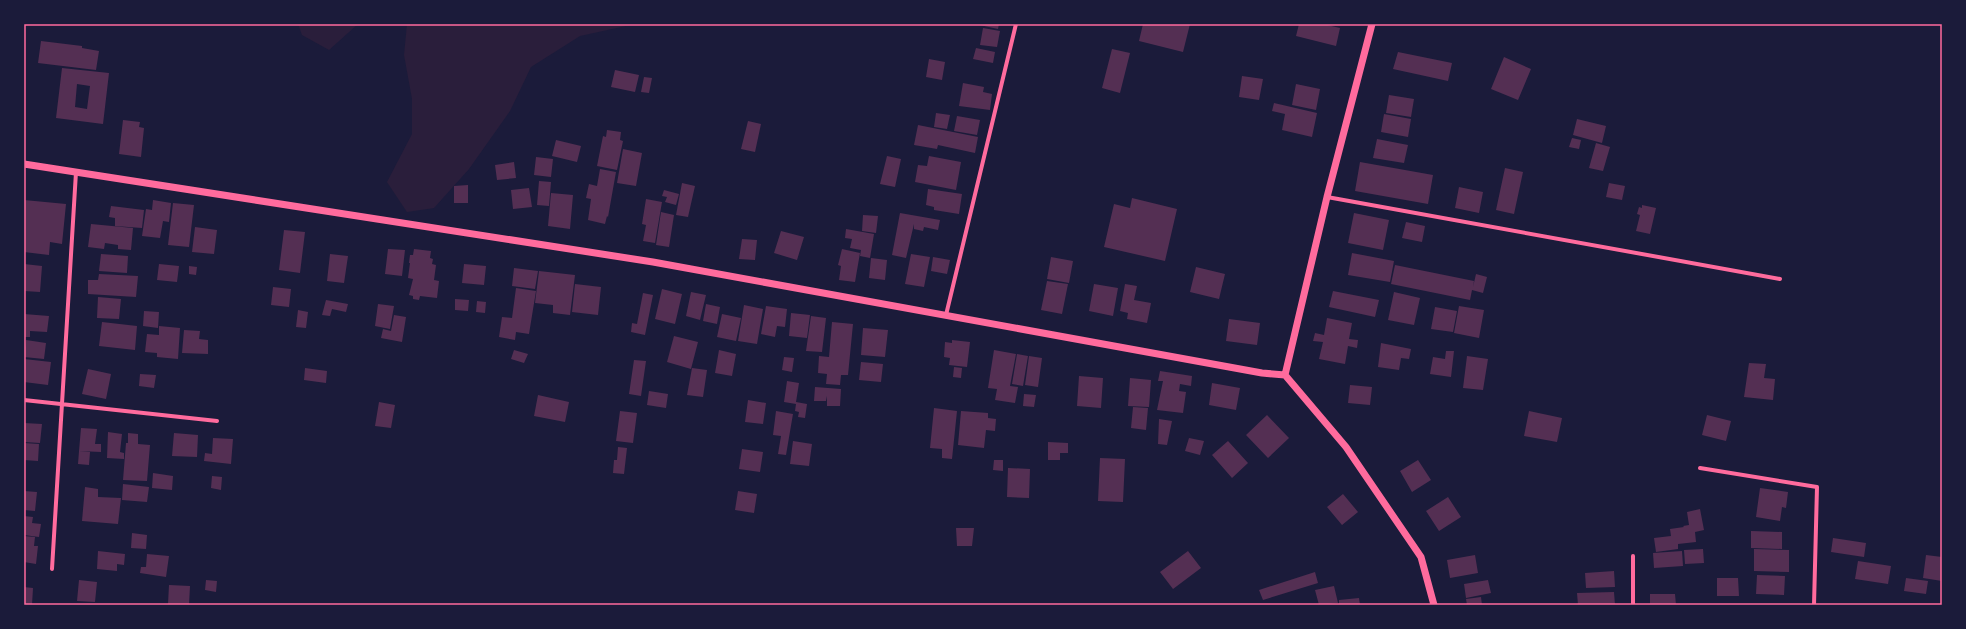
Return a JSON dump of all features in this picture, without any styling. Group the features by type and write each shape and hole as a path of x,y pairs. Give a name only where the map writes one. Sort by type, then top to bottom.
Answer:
{"street":[{"path":"946,315 1016,24"},
{"path":"1286,375 1327,197 1372,24"},
{"path":"24,164 652,262 1262,373 1286,375 1346,448 1420,557 1434,605"},
{"path":"52,569 76,172"},
{"path":"1327,197 1780,279"},
{"path":"24,400 217,421"},
{"path":"1700,468 1818,487 1814,605"},
{"path":"1633,556 1633,605"}],"shaded area":[{"path":"298,24 358,24 329,50 302,35"},
{"path":"407,24 635,24 580,36 531,67 510,111 469,169 434,208 407,212 387,182 412,134 412,99 404,55"}],"building":[{"path":"975,24 999,24 998,29"},
{"path":"1143,24 1190,24 1183,52 1139,41"},
{"path":"1299,24 1323,24 1340,28 1336,46 1296,36"},
{"path":"983,28 1000,31 997,47 980,45"},
{"path":"41,41 82,46 82,48 99,51 96,70 38,63"},
{"path":"976,48 995,52 993,63 973,59"},
{"path":"1112,49 1130,53 1120,93 1102,88"},
{"path":"1398,52 1452,63 1448,81 1393,69"},
{"path":"1504,57 1531,69 1518,100 1491,89"},
{"path":"929,59 945,62 942,80 926,77"},
{"path":"62,68 109,73 103,124 56,118","holes":["77,84 90,86 87,109 75,107"]},
{"path":"615,70 639,75 635,92 611,87"},
{"path":"1242,76 1263,79 1259,100 1239,97"},
{"path":"644,77 652,78 649,93 641,92"},
{"path":"963,83 984,87 983,92 992,94 990,110 959,106"},
{"path":"1296,84 1320,89 1316,110 1292,105"},
{"path":"1389,95 1414,99 1411,117 1386,113"},
{"path":"1274,103 1317,113 1312,137 1282,130 1285,114 1272,111"},
{"path":"936,113 950,115 947,129 934,127"},
{"path":"1384,114 1411,119 1408,137 1381,132"},
{"path":"957,116 980,120 977,135 954,131"},
{"path":"1577,119 1606,126 1602,143 1573,135"},
{"path":"123,120 140,122 139,127 144,128 141,157 119,154"},
{"path":"748,121 761,124 755,152 741,149"},
{"path":"918,125 978,137 975,153 938,145 937,149 914,145"},
{"path":"607,130 621,132 620,140 623,141 617,170 597,166 603,136 606,137"},
{"path":"1572,138 1581,140 1579,149 1569,147"},
{"path":"1377,139 1408,145 1404,163 1373,158"},
{"path":"556,140 581,146 577,162 552,156"},
{"path":"1596,143 1610,147 1603,171 1589,168"},
{"path":"623,149 642,153 636,186 617,183"},
{"path":"887,156 901,159 895,187 880,184"},
{"path":"929,156 961,162 956,190 915,182 918,165 927,166"},
{"path":"536,157 553,159 551,177 534,175"},
{"path":"514,162 516,178 497,180 495,165"},
{"path":"1360,162 1433,175 1428,204 1355,191"},
{"path":"1505,168 1523,172 1514,214 1496,210"},
{"path":"600,169 616,172 608,217 607,216 605,224 588,220 591,199 586,198 589,184 597,186"},
{"path":"539,181 551,182 549,206 537,205"},
{"path":"682,183 695,186 688,217 676,215"},
{"path":"1609,183 1625,186 1622,200 1606,197"},
{"path":"468,185 468,203 454,203 454,186"},
{"path":"1459,187 1483,192 1479,213 1455,208"},
{"path":"529,188 532,207 513,209 511,190"},
{"path":"928,189 962,194 959,214 934,210 934,207 926,205"},
{"path":"664,190 679,194 676,205 665,202 667,197 662,196"},
{"path":"551,193 573,195 570,229 548,226"},
{"path":"1132,198 1177,209 1165,261 1104,247 1114,204 1130,208"},
{"path":"646,199 662,202 655,243 643,241 646,225 642,224"},
{"path":"24,200 66,204 62,244 50,242 49,255 24,252"},
{"path":"153,200 171,203 169,222 163,221 160,238 142,236 146,209 152,210"},
{"path":"173,203 194,205 189,247 168,245"},
{"path":"1642,205 1656,208 1650,234 1636,231 1640,215 1637,214 1639,207 1642,208"},
{"path":"111,206 144,210 142,228 115,226 115,218 109,217"},
{"path":"661,212 674,215 669,247 656,245"},
{"path":"900,213 940,220 938,230 924,227 923,231 914,229 914,224 906,258 892,255"},
{"path":"1354,213 1389,220 1383,250 1348,243"},
{"path":"863,215 878,216 876,233 862,231"},
{"path":"1406,222 1425,226 1422,242 1402,238"},
{"path":"91,224 133,228 131,250 118,249 118,245 105,243 104,249 88,247"},
{"path":"195,227 217,230 214,254 192,252"},
{"path":"846,229 874,234 870,258 860,256 861,250 850,248 852,239 845,238"},
{"path":"284,230 305,232 300,273 279,270"},
{"path":"781,231 804,237 797,260 774,253"},
{"path":"742,239 757,240 755,260 739,259"},
{"path":"388,249 405,250 402,276 385,274"},
{"path":"414,249 431,251 430,258 433,259 432,264 436,265 434,280 439,281 437,298 420,296 419,300 413,299 413,296 409,295 413,279 408,278 409,263 410,255 413,255"},
{"path":"842,249 860,253 855,282 839,280 841,266 838,265"},
{"path":"1352,253 1394,261 1390,282 1348,275"},
{"path":"101,254 128,256 127,273 99,271"},
{"path":"330,254 348,256 344,283 327,281"},
{"path":"911,254 930,257 924,287 905,284"},
{"path":"933,257 950,260 947,274 931,271"},
{"path":"1051,257 1073,261 1069,283 1047,279"},
{"path":"871,258 887,260 885,280 869,278"},
{"path":"24,264 42,266 40,292 24,291"},
{"path":"159,264 179,266 177,282 157,280"},
{"path":"464,264 486,266 484,285 462,283"},
{"path":"1395,265 1474,281 1473,287 1476,274 1487,277 1483,293 1472,290 1470,300 1391,284"},
{"path":"189,266 197,267 196,275 189,274"},
{"path":"1196,267 1225,274 1219,299 1190,292"},
{"path":"514,268 538,271 535,289 512,286"},
{"path":"539,271 575,275 570,315 553,313 553,305 535,303"},
{"path":"99,274 138,276 136,297 88,294 88,280 98,280"},
{"path":"1047,281 1068,284 1062,314 1041,310"},
{"path":"575,284 601,287 598,315 572,312"},
{"path":"1094,284 1118,288 1113,316 1089,311"},
{"path":"1125,284 1137,286 1134,300 1151,303 1147,323 1127,319 1128,313 1120,311"},
{"path":"273,287 291,289 289,307 271,305"},
{"path":"516,288 536,291 529,334 516,332 515,340 499,337 502,317 512,318"},
{"path":"662,289 682,294 675,324 655,319"},
{"path":"1333,291 1379,300 1375,317 1329,307"},
{"path":"691,292 706,295 700,320 686,316"},
{"path":"1394,292 1420,298 1414,325 1388,320"},
{"path":"643,293 653,295 645,335 631,332 632,323 637,324"},
{"path":"98,297 121,299 119,319 97,318"},
{"path":"455,299 469,300 468,311 455,310"},
{"path":"326,300 348,304 346,312 332,309 330,316 322,315"},
{"path":"477,301 486,302 485,313 476,312"},
{"path":"378,304 394,306 390,329 375,326"},
{"path":"706,304 720,307 717,324 703,321"},
{"path":"744,305 763,309 757,344 738,341"},
{"path":"766,306 787,309 785,327 777,326 775,337 761,334"},
{"path":"1459,306 1484,310 1479,338 1454,333"},
{"path":"1435,307 1457,311 1453,332 1431,329"},
{"path":"298,310 308,312 306,328 296,327"},
{"path":"144,311 159,312 158,328 143,326"},
{"path":"791,313 810,315 807,338 789,336"},
{"path":"24,314 49,316 47,332 30,331 30,337 24,337"},
{"path":"722,314 741,318 736,341 717,337"},
{"path":"394,315 406,317 402,342 381,338 383,329 391,331"},
{"path":"811,316 826,318 822,352 806,351"},
{"path":"1327,318 1352,323 1349,339 1358,340 1357,348 1348,346 1345,364 1319,359 1323,342 1313,341 1315,333 1324,335"},
{"path":"1229,319 1260,323 1257,345 1226,341"},
{"path":"102,322 137,326 135,350 99,346"},
{"path":"832,322 853,324 848,375 841,375 840,385 826,384 827,374 818,373 819,356 829,357"},
{"path":"159,326 180,328 178,359 157,357 157,353 145,352 147,334 159,335"},
{"path":"863,328 888,330 885,357 861,355"},
{"path":"184,330 200,331 199,339 208,340 208,354 182,353"},
{"path":"674,336 698,342 691,369 667,362"},
{"path":"26,340 46,343 44,359 24,357"},
{"path":"952,340 970,342 967,367 949,365 950,358 944,357 945,342 952,343"},
{"path":"1381,343 1411,349 1409,359 1401,358 1399,370 1378,367"},
{"path":"514,350 528,354 524,363 511,359"},
{"path":"719,350 736,354 732,376 715,373"},
{"path":"994,350 1016,354 1010,386 1018,387 1015,403 995,400 997,389 988,388"},
{"path":"1446,351 1454,351 1451,377 1430,374 1433,357 1445,359"},
{"path":"1017,354 1028,356 1023,386 1012,384"},
{"path":"1029,356 1042,358 1038,387 1025,385"},
{"path":"1467,356 1488,359 1483,390 1463,388"},
{"path":"784,357 794,358 792,372 782,370"},
{"path":"24,359 51,362 48,385 24,382"},
{"path":"634,360 646,361 641,396 629,394"},
{"path":"861,362 883,364 881,382 859,380"},
{"path":"1749,363 1766,364 1764,378 1775,379 1773,400 1744,397"},
{"path":"954,367 962,368 961,378 953,377"},
{"path":"305,368 327,371 326,383 304,380"},
{"path":"692,368 707,370 703,397 687,395"},
{"path":"88,369 111,374 106,399 82,394"},
{"path":"1160,371 1192,376 1191,386 1180,384 1179,391 1186,392 1183,413 1157,410 1163,381 1158,381"},
{"path":"140,374 156,375 154,388 139,386"},
{"path":"1079,376 1103,378 1101,408 1077,406"},
{"path":"1130,378 1151,380 1149,407 1128,406"},
{"path":"787,381 799,383 796,402 807,404 805,418 798,417 799,412 795,411 796,404 784,402"},
{"path":"1212,383 1240,388 1236,410 1209,405"},
{"path":"1350,385 1372,387 1370,405 1348,403"},
{"path":"815,387 841,389 840,406 827,406 827,396 826,401 814,401"},
{"path":"649,391 668,394 666,408 647,405"},
{"path":"1024,394 1036,395 1034,407 1023,406"},
{"path":"538,395 569,402 565,422 534,416"},
{"path":"748,400 766,403 763,424 745,422"},
{"path":"379,402 395,405 391,428 375,426"},
{"path":"1133,407 1148,408 1146,430 1131,428"},
{"path":"934,408 957,411 952,459 942,458 942,449 930,448"},
{"path":"620,411 637,413 633,443 616,441"},
{"path":"776,411 793,414 786,455 778,454 781,436 773,435"},
{"path":"961,411 988,413 988,418 996,419 995,431 986,430 984,448 958,445"},
{"path":"1529,411 1562,418 1557,442 1524,436"},
{"path":"1267,415 1289,438 1268,458 1246,435"},
{"path":"1707,415 1731,421 1726,441 1702,435"},
{"path":"1159,419 1172,421 1167,445 1158,444"},
{"path":"24,423 42,424 40,443 24,442"},
{"path":"81,428 97,429 95,444 101,444 101,452 79,451"},
{"path":"108,432 122,434 120,452 124,453 124,459 107,458"},
{"path":"128,433 138,434 138,444 150,445 147,481 123,480"},
{"path":"174,433 198,435 197,457 172,456"},
{"path":"213,438 233,439 231,464 204,461 205,453 212,454"},
{"path":"1189,438 1204,441 1200,455 1185,451"},
{"path":"793,441 812,444 809,466 790,464"},
{"path":"1228,441 1248,463 1232,478 1212,455"},
{"path":"1048,442 1068,443 1068,453 1060,453 1060,460 1048,460"},
{"path":"24,443 39,444 38,461 24,460"},
{"path":"618,447 627,448 624,474 613,473 614,460 617,460"},
{"path":"742,449 763,452 760,472 739,469"},
{"path":"79,451 90,452 89,465 78,464"},
{"path":"1100,458 1125,459 1123,502 1098,501"},
{"path":"994,460 1003,460 1003,471 993,470"},
{"path":"1418,460 1431,480 1412,492 1400,471"},
{"path":"1008,468 1030,469 1029,498 1007,497"},
{"path":"153,473 173,476 172,490 152,488"},
{"path":"212,476 222,477 221,490 211,488"},
{"path":"123,484 149,487 147,502 122,500"},
{"path":"85,487 98,489 98,497 121,498 118,524 82,521"},
{"path":"1760,488 1788,492 1786,508 1782,507 1780,521 1756,517"},
{"path":"24,491 37,492 35,511 24,510"},
{"path":"738,491 757,494 754,513 735,510"},
{"path":"1343,494 1358,512 1342,525 1327,507"},
{"path":"1448,497 1461,517 1439,531 1426,511"},
{"path":"1700,509 1704,530 1695,532 1696,542 1678,544 1678,549 1656,552 1654,538 1671,536 1670,529 1689,525 1687,512"},
{"path":"24,516 33,517 32,523 41,524 39,537 24,535"},
{"path":"956,528 974,528 972,546 957,546"},
{"path":"1751,531 1782,532 1782,549 1751,548"},
{"path":"132,533 147,535 146,549 131,548"},
{"path":"24,536 35,537 34,546 38,546 36,564 24,562"},
{"path":"1833,538 1866,543 1864,557 1831,552"},
{"path":"1703,549 1704,563 1685,564 1684,550"},
{"path":"1754,549 1789,550 1789,572 1754,571"},
{"path":"98,551 125,554 124,565 117,564 117,571 97,569"},
{"path":"1188,551 1201,568 1173,589 1160,572"},
{"path":"1682,551 1683,566 1654,568 1653,553"},
{"path":"147,554 169,556 166,577 140,573 141,567 146,567"},
{"path":"1475,555 1478,573 1450,578 1447,560"},
{"path":"1926,555 1942,557 1942,581 1923,578"},
{"path":"1858,561 1891,566 1888,584 1855,579"},
{"path":"1614,571 1615,587 1586,588 1585,573"},
{"path":"1315,572 1318,583 1263,600 1259,590"},
{"path":"1757,575 1785,576 1784,595 1756,594"},
{"path":"1717,578 1738,578 1739,596 1717,596"},
{"path":"1906,578 1928,581 1926,594 1904,591"},
{"path":"79,580 97,582 95,602 77,601"},
{"path":"206,580 217,581 216,592 205,590"},
{"path":"1488,580 1491,593 1466,598 1464,584"},
{"path":"169,585 190,586 189,605 168,604"},
{"path":"1334,586 1338,603 1319,605 1315,590"},
{"path":"24,587 33,588 32,605 24,605"},
{"path":"1614,592 1615,605 1578,605 1577,593"},
{"path":"1650,594 1675,594 1676,605 1650,605"},
{"path":"1481,597 1482,605 1467,605 1466,599"},
{"path":"1359,598 1360,605 1339,605 1339,600"}]}
